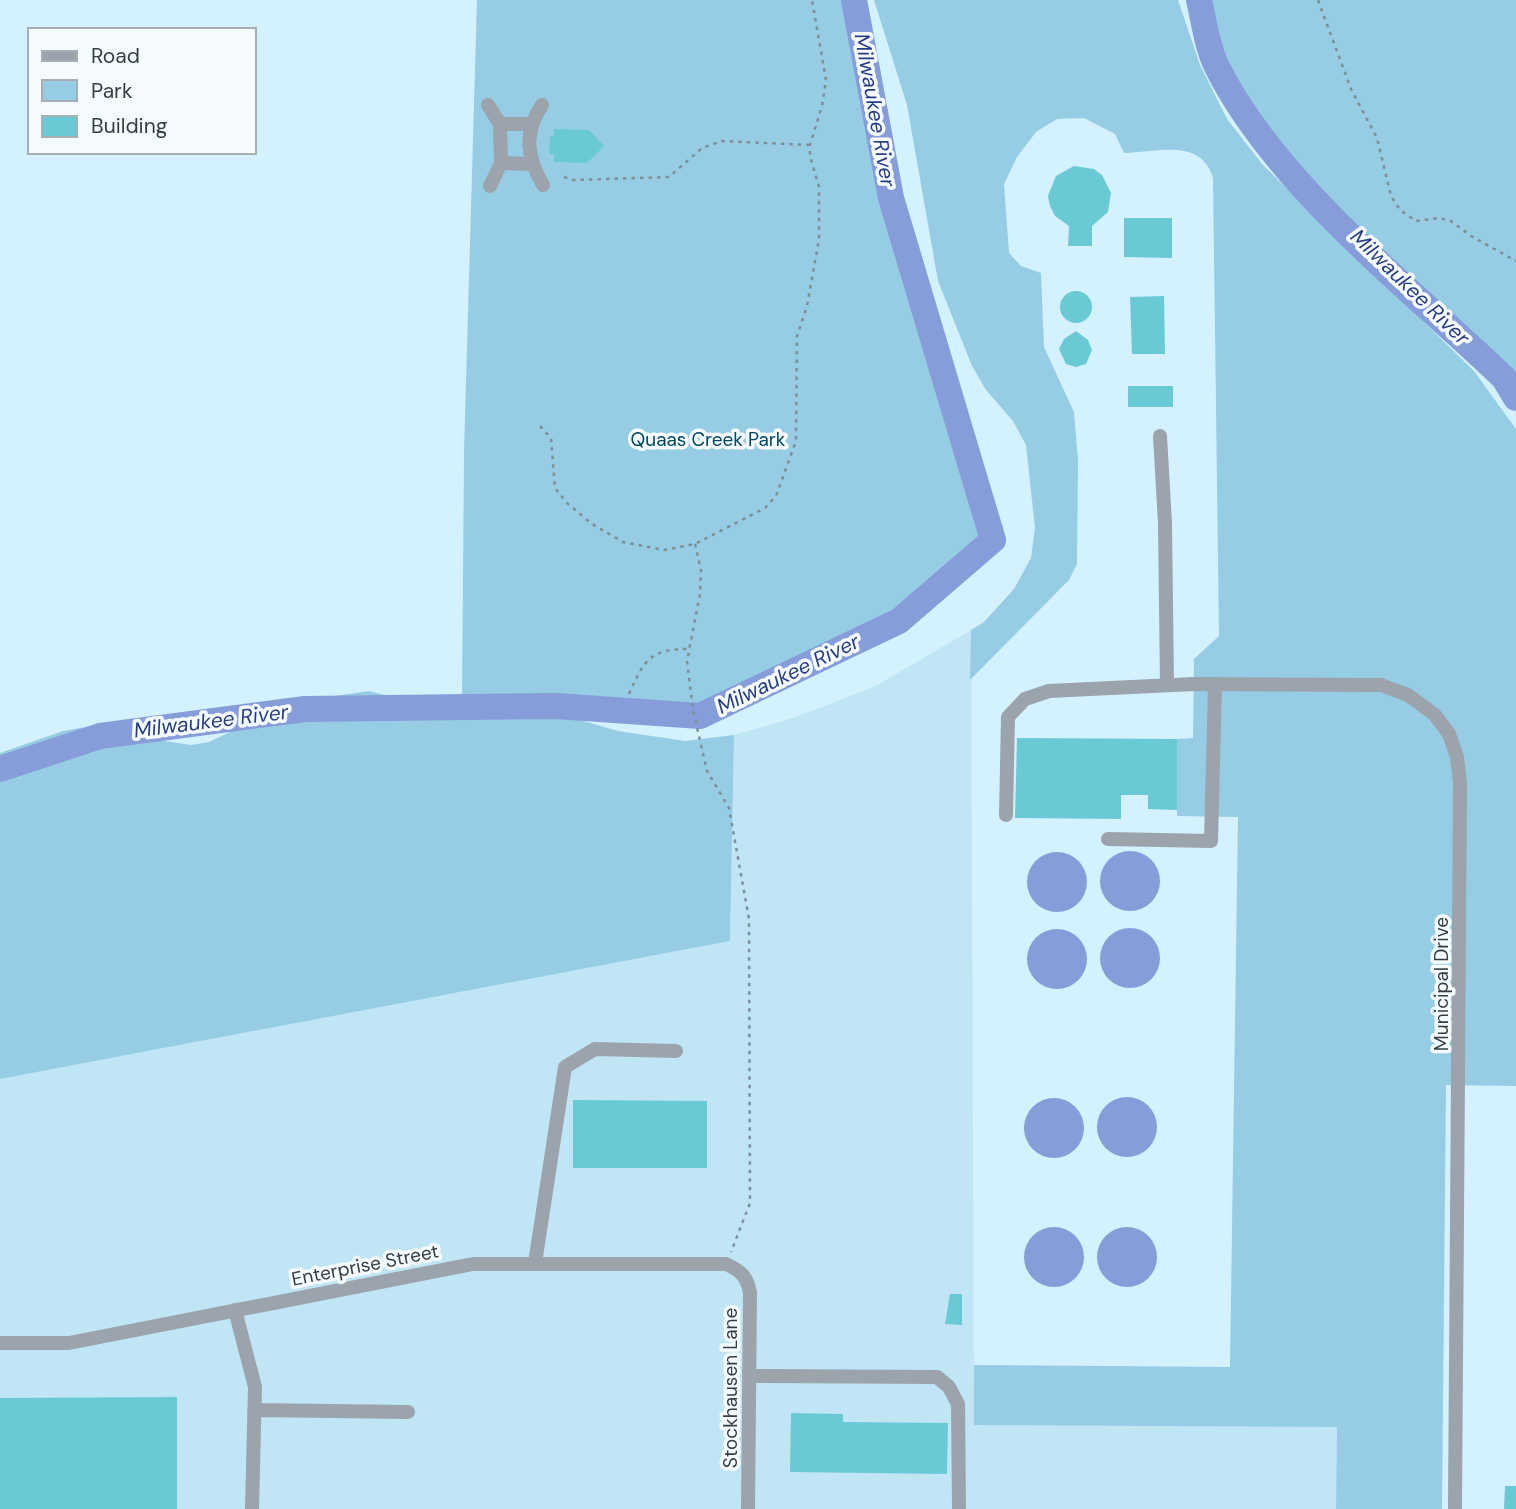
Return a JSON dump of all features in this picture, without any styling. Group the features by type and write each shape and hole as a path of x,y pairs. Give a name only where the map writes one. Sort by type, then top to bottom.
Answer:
{"street":[{"path":"542,105 530,124 530,164 543,185"},
{"path":"488,106 500,124 501,163 490,186"},
{"path":"500,124 530,124"},
{"path":"501,163 530,164"},
{"path":"1160,436 1166,523 1167,685"},
{"name":"Municipal Drive","path":"1006,815 1007,718 1025,699 1049,691 1194,684 1381,685 1425,705 1449,734 1457,757 1461,944 1455,1509"},
{"path":"1108,839 1211,841 1215,684"},
{"path":"535,1263 565,1066 595,1049 676,1051"},
{"name":"Enterprise Street","path":"0,1343 69,1343 473,1264 733,1267"},
{"name":"Stockhausen Lane","path":"733,1267 747,1279 750,1293 748,1509"},
{"path":"235,1310 255,1387 252,1509"},
{"path":"749,1376 937,1377 949,1387 958,1404 958,1509"},
{"path":"254,1410 408,1412"}],"path":[{"path":"540,426 551,438 555,488 567,503 592,524 623,542 664,550 695,544 765,508 776,496 796,441 797,336 807,306 819,239 819,187 810,156 810,145 822,106 826,80 813,0"},
{"path":"1318,0 1351,89 1377,138 1391,196 1400,210 1416,221 1439,218 1451,221 1471,236 1516,261"},
{"path":"564,177 573,180 598,177 669,177 702,149 722,141 810,145"},
{"path":"695,544 701,570 701,593 689,649 689,682 700,750 707,771 729,808 749,919 751,1203 733,1267"},
{"path":"629,694 642,668 655,654 666,649 689,649"}],"shaded area":[{"path":"971,630 974,1425 1337,1427 1336,1509 0,1509 0,1079 730,941 734,735 793,718 876,686"},
{"path":"1130,851 1147,856 1155,864 1160,881 1155,898 1147,906 1130,911 1113,906 1105,898 1100,881 1105,864 1113,856"},
{"path":"1057,852 1069,854 1082,865 1087,882 1085,894 1074,907 1057,912 1045,910 1032,899 1027,882 1029,870 1040,857"},
{"path":"1130,928 1142,930 1155,941 1160,958 1158,970 1147,983 1130,988 1118,986 1105,975 1100,958 1102,946 1113,933"},
{"path":"1057,929 1069,931 1082,942 1087,959 1085,971 1074,984 1057,989 1045,987 1032,976 1027,959 1029,947 1040,934"},
{"path":"1127,1097 1139,1099 1152,1110 1157,1127 1155,1139 1144,1152 1127,1157 1115,1155 1102,1144 1097,1127 1099,1115 1110,1102"},
{"path":"1048,1098 1060,1098 1079,1111 1084,1128 1082,1140 1071,1153 1060,1158 1048,1158 1029,1145 1024,1134 1024,1122 1037,1103"},
{"path":"1054,1227 1066,1229 1079,1240 1084,1257 1082,1269 1071,1282 1054,1287 1042,1285 1029,1274 1024,1257 1026,1245 1037,1232"},
{"path":"1127,1227 1139,1229 1152,1240 1157,1257 1155,1269 1144,1282 1127,1287 1115,1285 1102,1274 1097,1257 1099,1245 1110,1232"}],"green space":[{"name":"Quaas Creek Park","path":"477,0 854,0 891,198 993,540 899,621 700,716 549,711 618,731 685,741 734,735 730,941 0,1079 0,753 63,731 103,724 131,727 165,741 191,745 209,742 249,723 322,698 369,691 404,700 462,700 464,452"},
{"path":"874,0 1178,0 1200,65 1227,119 1263,165 1474,371 1516,429 1516,1086 1446,1085 1442,1509 1336,1509 1337,1427 974,1425 974,1365 1230,1367 1238,817 1177,816 1177,739 1193,738 1194,659 1219,636 1213,178 1207,165 1189,152 1164,150 1124,153 1115,134 1084,118 1057,119 1036,132 1017,157 1004,184 1009,253 1021,266 1041,273 1044,347 1074,412 1078,461 1077,564 1069,580 970,680 971,630 984,622 1014,589 1031,558 1035,528 1026,445 1013,421 986,390 972,366 938,281 907,105"},
{"path":"1199,0 1516,0 1516,398 1504,378 1347,232 1308,193 1273,152 1242,110 1217,67 1208,43"}],"building":[{"path":"554,129 589,130 604,146 587,163 554,162 554,154 549,154 550,136 554,136"},
{"path":"1074,166 1094,169 1102,175 1111,193 1108,212 1092,226 1092,246 1068,246 1069,226 1055,216 1050,206 1048,196 1056,176"},
{"path":"1124,218 1172,218 1172,258 1124,257"},
{"path":"1076,291 1088,295 1092,307 1088,319 1076,323 1064,319 1060,307 1064,295"},
{"path":"1164,296 1165,354 1132,354 1130,297"},
{"path":"1076,331 1088,340 1092,350 1086,364 1076,367 1066,364 1059,349 1064,339"},
{"path":"1128,386 1173,386 1173,407 1128,407"},
{"path":"1017,738 1177,739 1177,810 1148,809 1148,795 1121,795 1121,819 1015,818"},
{"path":"573,1100 707,1101 707,1168 573,1168"},
{"path":"950,1294 962,1294 962,1325 945,1324"},
{"path":"177,1397 177,1509 0,1509 0,1398"},
{"path":"791,1413 843,1414 843,1422 948,1423 947,1474 790,1472"},
{"path":"1505,1486 1516,1486 1516,1509 1504,1509"}],"waterway":[{"name":"Milwaukee River","path":"0,769 100,736 305,709 556,706 700,716 899,621 993,540 891,198 854,0"},
{"name":"Milwaukee River","path":"1199,0 1208,43 1217,67 1242,110 1273,152 1308,193 1347,232 1504,378 1516,398"}]}
